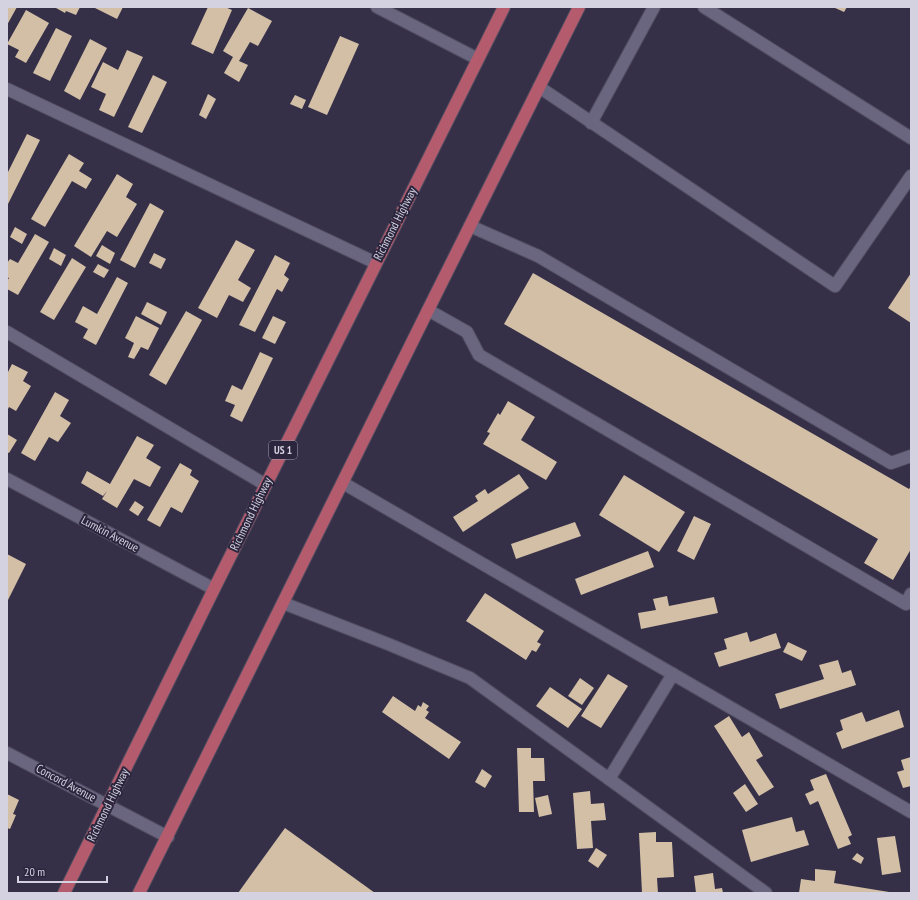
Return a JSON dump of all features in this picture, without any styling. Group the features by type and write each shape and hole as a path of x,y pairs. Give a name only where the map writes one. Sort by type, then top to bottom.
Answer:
{"main road":[{"name":"Richmond Highway","path":"64,893 504,7"},
{"path":"140,893 579,7"}],"street":[{"path":"377,7 478,59"},
{"path":"591,123 654,7"},
{"path":"704,7 911,138"},
{"path":"539,87 835,286 911,176"},
{"path":"7,89 376,263"},
{"path":"470,226 538,256 891,463 911,456"},
{"path":"428,310 467,332 479,355 492,363 906,604 911,594"},
{"path":"7,332 266,485"},
{"name":"Lumkin Avenue","path":"7,478 214,589"},
{"path":"343,483 911,812"},
{"path":"283,603 470,678 766,893"},
{"path":"609,779 673,674"},
{"name":"Concord Avenue","path":"7,753 168,837"}],"building":[{"path":"7,7 17,7 7,25"},
{"path":"56,7 80,7 76,15 66,11 65,13"},
{"path":"93,7 123,7 117,19"},
{"path":"208,7 225,7 232,10 213,54 191,44"},
{"path":"833,7 847,7 844,12"},
{"path":"248,8 272,21 258,46 250,42 239,61 248,65 239,82 224,73 233,57 223,51"},
{"path":"26,10 49,23 26,63 15,57 19,50 7,44"},
{"path":"56,28 72,36 50,81 33,73"},
{"path":"340,36 359,44 327,115 308,107"},
{"path":"90,39 107,48 80,100 64,91"},
{"path":"127,50 143,57 114,117 99,110 106,94 91,87 103,62 118,70"},
{"path":"153,75 167,82 142,133 128,127"},
{"path":"208,94 216,99 206,119 199,115"},
{"path":"295,95 306,100 302,109 290,104"},
{"path":"27,134 40,140 8,204 7,174"},
{"path":"69,154 84,163 79,171 92,179 86,189 72,181 45,227 31,219"},
{"path":"117,174 133,184 126,197 137,204 117,237 107,231 91,257 74,246"},
{"path":"150,203 164,211 135,268 120,260"},
{"path":"15,227 27,234 22,244 10,237"},
{"path":"35,234 49,242 18,295 7,289 7,281 9,278 7,277 7,263 10,259 18,263"},
{"path":"236,240 255,250 238,280 251,288 243,302 229,295 217,318 198,308"},
{"path":"102,245 115,253 110,264 96,256"},
{"path":"54,248 66,255 61,266 49,259"},
{"path":"154,253 166,259 161,269 149,263"},
{"path":"275,255 290,263 284,275 289,279 282,292 277,289 255,332 239,325"},
{"path":"72,258 86,267 54,320 40,312"},
{"path":"98,264 109,270 104,278 93,272"},
{"path":"533,273 909,489 911,486 911,549 893,580 864,563 878,539 504,324"},
{"path":"911,273 911,323 888,308"},
{"path":"117,277 128,283 96,345 83,338 88,329 75,322 83,306 97,314"},
{"path":"147,302 167,312 161,325 141,314"},
{"path":"186,311 202,320 166,385 149,375"},
{"path":"136,316 159,328 148,350 141,347 134,359 128,357 134,343 125,338"},
{"path":"273,316 286,322 275,344 262,338"},
{"path":"260,352 273,358 242,422 230,416 235,405 225,401 232,385 242,390"},
{"path":"12,364 28,372 23,381 31,386 16,411 9,407 7,411 7,374"},
{"path":"55,392 69,400 60,416 71,423 58,442 49,437 35,461 21,453"},
{"path":"508,401 535,417 521,440 557,462 546,480 483,444 490,433 487,432 498,413 500,415"},
{"path":"7,434 17,440 9,453 7,452"},
{"path":"137,436 154,445 146,458 161,467 150,487 134,479 117,508 102,499 107,491 103,496 81,483 87,471 110,484"},
{"path":"180,463 192,470 190,475 199,481 182,513 171,507 160,527 147,520"},
{"path":"519,474 529,488 463,532 453,517 478,501 475,496 485,489 488,494"},
{"path":"624,475 685,512 659,552 599,515"},
{"path":"135,501 144,507 138,516 129,510"},
{"path":"694,516 711,524 694,560 677,551"},
{"path":"575,522 581,536 516,559 511,544"},
{"path":"648,551 654,567 581,595 575,579"},
{"path":"7,554 26,564 7,602"},
{"path":"485,593 544,631 537,642 541,644 536,652 532,650 526,660 466,621"},
{"path":"667,596 669,606 714,597 718,613 641,629 638,613 656,610 653,599"},
{"path":"747,632 750,642 776,633 781,648 719,667 714,653 727,649 724,639"},
{"path":"788,642 807,651 802,661 783,652"},
{"path":"838,660 842,673 851,670 856,685 780,709 775,694 824,679 819,665"},
{"path":"608,674 628,686 601,728 581,716"},
{"path":"580,678 594,688 582,705 568,696"},
{"path":"550,687 582,709 568,728 536,706"},
{"path":"393,696 415,711 418,705 421,707 423,702 429,706 426,710 429,712 425,718 461,742 449,759 382,712"},
{"path":"899,710 904,727 842,749 836,733 843,730 840,720 862,712 866,722"},
{"path":"729,716 742,737 749,732 763,756 756,760 774,787 759,796 714,726"},
{"path":"517,748 531,748 531,758 544,758 545,781 533,781 534,812 519,812"},
{"path":"911,757 911,786 903,788 897,772 904,770 901,760"},
{"path":"482,769 492,776 485,788 475,782"},
{"path":"826,774 852,835 848,837 851,844 838,849 818,801 810,805 805,794 814,790 810,780"},
{"path":"745,784 758,804 746,812 733,793"},
{"path":"590,791 591,804 604,803 606,820 591,821 593,848 577,849 573,793"},
{"path":"7,794 19,800 13,814 16,815 10,829 7,828"},
{"path":"548,795 552,814 539,817 535,798"},
{"path":"792,817 796,832 804,830 809,845 751,862 742,830"},
{"path":"285,828 375,893 238,893"},
{"path":"656,832 656,842 672,842 674,877 657,878 658,893 642,893 639,833"},
{"path":"895,836 901,872 882,875 877,838"},
{"path":"596,848 607,855 598,868 588,861"},
{"path":"857,853 864,858 861,864 852,859"},
{"path":"815,869 836,871 834,883 889,892 799,893 801,879 815,881"},
{"path":"713,873 715,889 722,888 723,893 696,893 694,876"}]}
